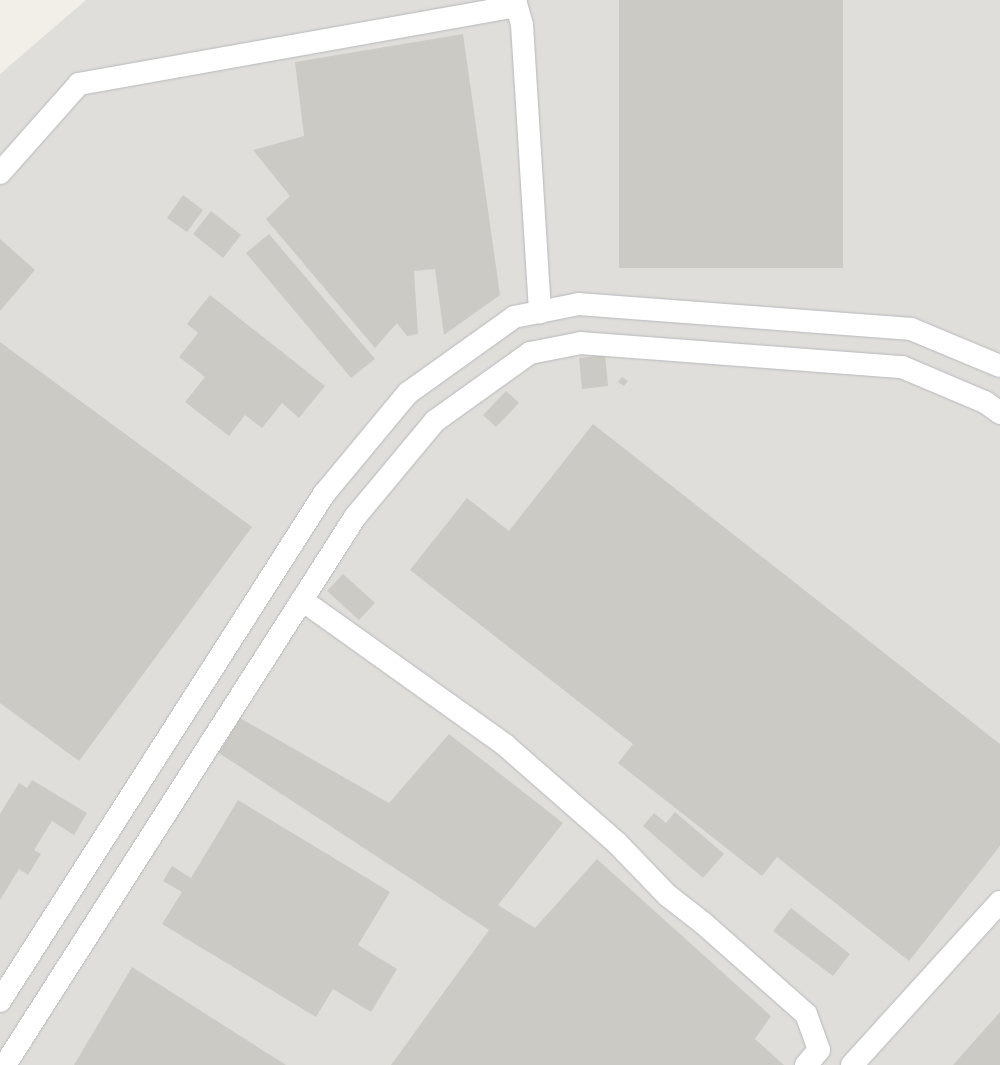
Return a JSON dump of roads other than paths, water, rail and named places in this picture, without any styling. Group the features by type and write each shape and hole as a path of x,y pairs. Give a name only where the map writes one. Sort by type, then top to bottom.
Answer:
{"street":[{"path":"0,173 79,84 516,3 522,25 540,312"},
{"path":"0,1001 324,494 408,393 514,317 579,304 911,329 1000,366"},
{"path":"5,1065 355,517 435,421 530,353 581,343 902,367 985,402 1000,414"},
{"path":"302,600 505,745 617,843 666,895 703,923 806,1014 819,1050 806,1065"},
{"path":"852,1065 1000,902"}]}
